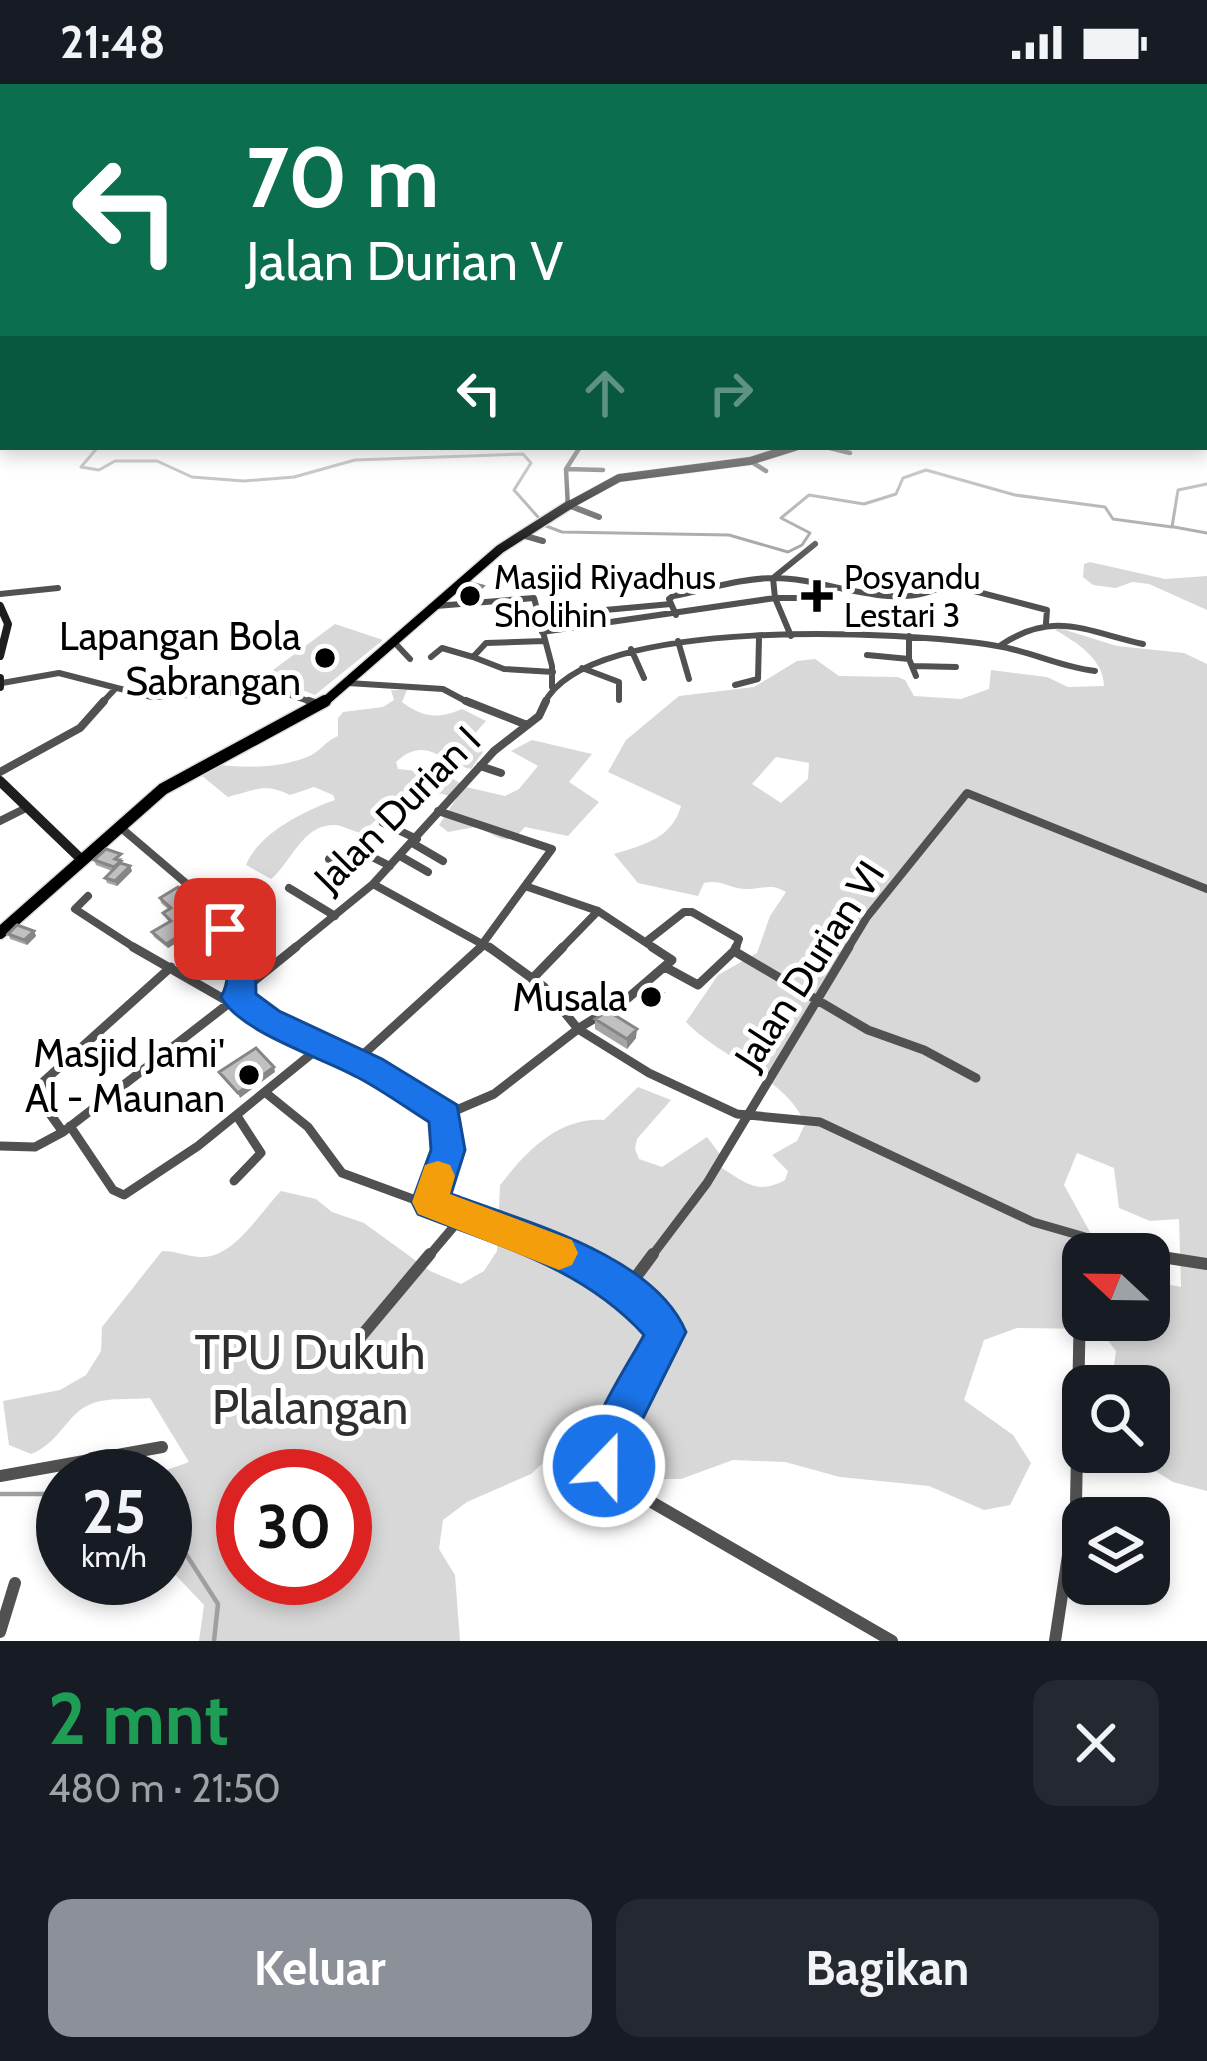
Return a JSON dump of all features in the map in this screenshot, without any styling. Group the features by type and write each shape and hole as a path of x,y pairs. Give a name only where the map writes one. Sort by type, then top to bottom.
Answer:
{"main road":[{"path":"0,933 119,826 186,774 320,706 520,534 613,479 750,460 784,450"},
{"path":"0,606 10,631 0,656"},
{"path":"0,777 81,859"}],"street":[{"path":"577,450 566,469 568,509 598,517"},
{"path":"838,450 850,453"},
{"path":"750,460 766,471"},
{"path":"566,469 603,470"},
{"path":"520,534 543,541"},
{"path":"791,636 772,578 779,569 808,555 814,544"},
{"path":"676,615 673,596 772,578 899,597 930,593 947,584 1047,610 1046,623"},
{"path":"0,594 58,588"},
{"path":"436,606 471,607 493,600 534,598 553,688"},
{"path":"472,657 486,644 775,598 807,598"},
{"path":"539,616 671,604"},
{"path":"1000,646 1028,627 1046,623 1143,644"},
{"path":"553,688 582,668 631,650 678,641 791,636 909,636 1000,646 1067,668 1095,670"},
{"path":"909,636 916,676"},
{"path":"735,686 758,679 759,639"},
{"path":"678,641 688,679"},
{"path":"394,642 410,659"},
{"path":"430,656 443,648 504,669 553,672"},
{"path":"631,650 644,678"},
{"path":"867,655 956,667"},
{"path":"582,668 619,682 619,700"},
{"path":"0,683 59,673 163,698 276,690 320,706"},
{"path":"348,683 443,689 484,711 528,725"},
{"name":"Jalan Durian I","path":"66,1129 373,884 480,766 539,716 553,688"},
{"path":"0,777 80,728 115,689"},
{"path":"480,766 501,773"},
{"name":"Jalan Durian VI","path":"627,1289 707,1183 867,917 967,793 1207,889"},
{"path":"0,821 29,806"},
{"path":"356,1061 484,944 552,848 438,811"},
{"path":"383,823 443,860"},
{"path":"119,826 199,891 240,956 236,996"},
{"path":"329,859 339,862 362,852 390,866"},
{"path":"400,856 428,872"},
{"path":"373,884 484,944 532,979 578,1029 699,1099 748,1115 820,1122 1033,1222 1068,1233"},
{"path":"445,1115 494,1094 578,1029 628,998 671,958 602,913 525,886"},
{"path":"289,888 334,916"},
{"path":"88,896 75,909 88,922 236,996 445,1115"},
{"path":"646,941 689,911 739,939 734,951 698,985 665,967"},
{"path":"532,979 602,913"},
{"path":"734,951 868,1030 924,1050 976,1078"},
{"path":"171,967 44,1081 40,1100 113,1190 124,1195 237,1116 320,1047"},
{"path":"266,1093 308,1127 342,1173 568,1256 627,1289 668,1335 603,1456 610,1478 892,1641"},
{"path":"430,1202 448,1150 445,1115"},
{"path":"234,1181 261,1153 237,1116"},
{"path":"0,1146 35,1147 66,1129"},
{"path":"353,1346 460,1218"},
{"path":"1170,1258 1207,1264"},
{"path":"1055,1641 1076,1503 1079,1341"},
{"path":"0,1476 162,1447"},
{"path":"0,1632 15,1583"}],"green space":[{"path":"1084,564 1165,579 1207,576 1207,610 1149,584 1093,585 1083,577"},
{"name":"Lapangan Bola Sabrangan","path":"335,624 383,640 315,695 265,676"},
{"name":"TPU Dukuh Plalangan","path":"1055,630 1117,646 1184,653 1207,664 1207,1491 1159,1473 1170,1473 1170,1365 1114,1365 1116,1351 1108,1341 1170,1341 1170,1285 1181,1287 1179,1219 1150,1221 1119,1208 1114,1168 1077,1153 1064,1185 1090,1233 1062,1233 1062,1329 1017,1328 984,1340 964,1400 1013,1435 1031,1463 1010,1505 984,1510 929,1486 840,1477 785,1462 733,1460 681,1479 647,1479 635,1473 625,1445 607,1420 573,1436 531,1474 467,1502 443,1520 439,1549 455,1575 460,1641 199,1641 204,1605 192,1592 192,1449 181,1449 150,1398 91,1404 31,1454 9,1445 3,1401 60,1390 86,1375 101,1351 102,1327 162,1251 200,1257 224,1250 281,1191 316,1199 332,1212 364,1223 430,1271 461,1284 484,1271 497,1251 500,1185 521,1160 544,1139 572,1124 604,1120 638,1087 671,1100 637,1139 639,1159 662,1167 707,1137 722,1157 722,1168 745,1182 767,1187 785,1180 788,1171 772,1155 797,1141 805,1124 796,1108 768,1081 686,1022 718,975 757,953 770,916 786,892 710,882 704,883 698,896 638,883 614,854 664,833 681,806 608,772 626,740 679,696 754,687 797,661 815,659 839,676 898,677 914,696 961,699 989,689 991,670 1047,677 1068,687 1104,686 1099,668 1080,646","holes":["776,757 809,763 808,779 781,803 752,784"]},
{"path":"391,690 407,690 402,702 424,714 462,709 486,721 470,739 483,752 471,769 416,750 396,762 398,769 445,774 466,787 505,796 519,789 538,766 511,751 532,740 592,754 569,782 599,802 568,836 525,827 512,838 501,839 475,827 448,832 439,825 456,799 443,794 418,795 394,806 363,833 335,825 314,830 271,879 246,865 272,833 335,800 333,795 314,787 290,795 265,788 228,797 202,776 221,765 275,765 311,755 338,736 338,718 343,712 383,707 394,700"}],"building":[{"path":"471,583 483,586 460,592"},
{"path":"106,849 121,854 114,867 94,860"},
{"path":"120,863 130,866 115,881 105,878"},
{"path":"178,887 184,892 177,897 206,919 166,944 152,932 171,921 163,913 171,908 160,898"},
{"path":"17,925 34,931 24,940 8,934"},
{"path":"650,986 663,993 656,1001 642,993"},
{"path":"608,1011 637,1029 627,1039 595,1019"},
{"name":"Masjid Jami' Al - Maunan","path":"256,1048 274,1067 238,1093 219,1072"}],"waterway":[{"path":"95,450 81,467 99,470 115,461 157,461 192,477 244,481 294,477 355,460 523,454 531,463 514,490 546,526 562,532 729,535 788,552 802,545 810,533 781,518 809,495 864,504 896,494 903,478 926,470 1015,495 1105,507 1113,519 1172,527 1178,490 1207,484"},
{"path":"1174,527 1207,533"},
{"path":"0,1494 36,1494"},
{"path":"192,1564 218,1604 214,1641"}],"slow traffic":[{"path":"438,1176 430,1202 460,1218 559,1253"}],"place":[{"name":"Masjid Riyadhus Sholihin","path":"470,596"},
{"name":"Posyandu Lestari 3","path":"817,596"},
{"name":"Lapangan Bola Sabrangan","path":"325,658"},
{"name":"Musala","path":"651,997"},
{"name":"Masjid Jami' Al - Maunan","path":"249,1075"}],"route":[{"path":"225,929 240,956 243,991 237,997 320,1047 370,1068 445,1115 448,1150 430,1202 460,1218 568,1256 627,1289 667,1332 603,1456 604,1466"}]}
